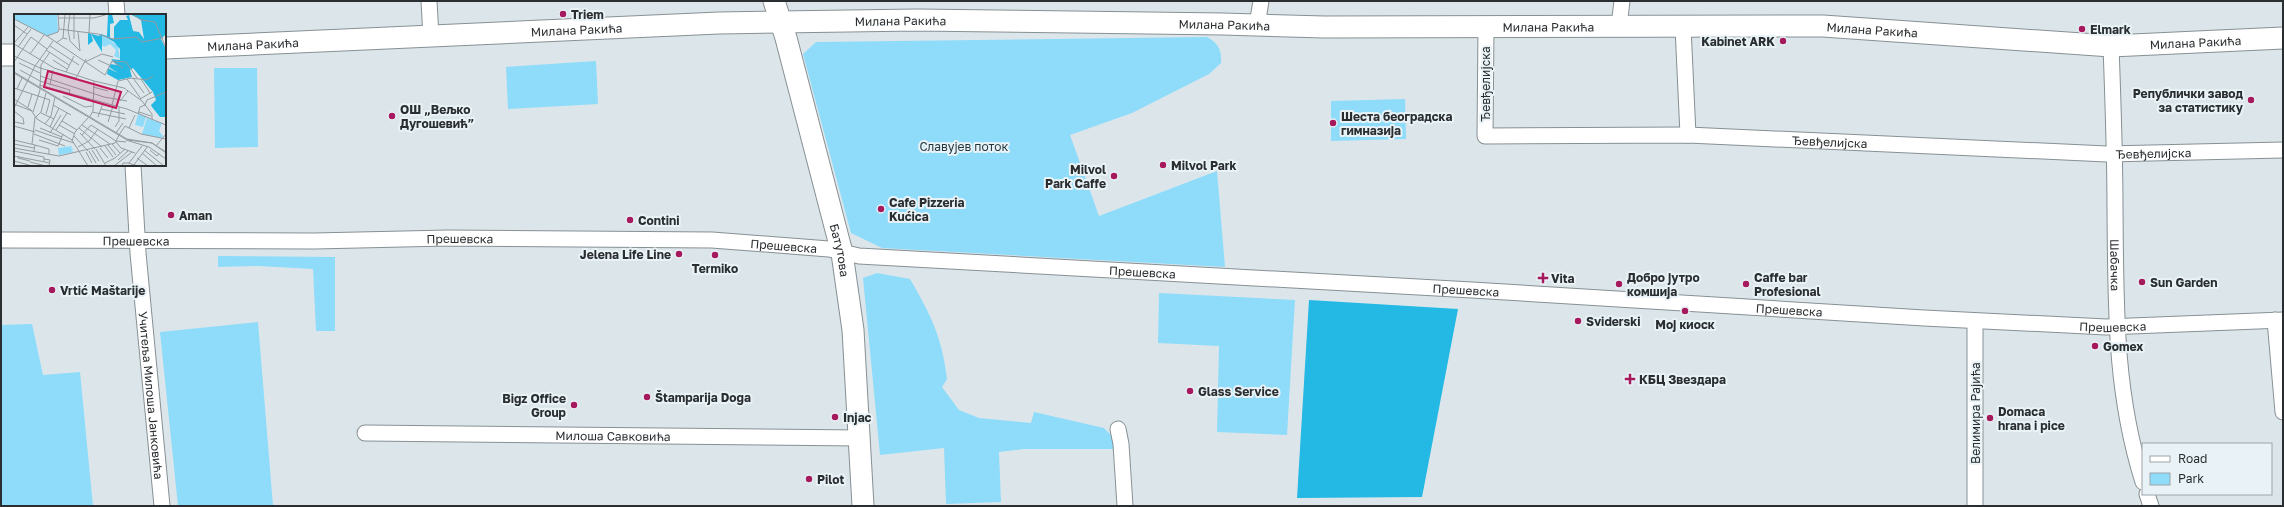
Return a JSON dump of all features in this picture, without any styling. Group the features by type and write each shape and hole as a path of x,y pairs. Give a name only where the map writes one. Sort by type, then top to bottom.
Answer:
{"street":[{"path":"116,1 117,14"},
{"path":"429,1 431,37"},
{"name":"Батутова","path":"774,1 781,21 842,253 853,330 863,506"},
{"path":"1257,25 1262,1"},
{"path":"1619,26 1622,1"},
{"name":"Милана Ракића","path":"166,48 781,21 995,21 1324,27 1823,26 2111,46 2283,38"},
{"name":"Ђевђелијска","path":"1486,27 1485,136 1688,135 2115,154 2283,150"},
{"path":"1683,27 1688,135"},
{"name":"Шабачка","path":"2111,46 2115,154 2116,327 2129,427 2142,478"},
{"path":"1,55 14,55"},
{"name":"Учитеља Милоша Јанковића","path":"133,166 137,240 162,506"},
{"name":"Прешевска","path":"1,240 314,241 448,238 712,240 829,249 859,256 1472,290 1975,321 2116,327 2279,320"},
{"path":"2279,320 2283,412"},
{"name":"Велимира Рајића","path":"1975,321 1975,506"},
{"path":"1118,429 1121,444 1125,506"},
{"name":"Милоша Савковића","path":"365,433 860,438"},
{"path":"2147,495 2151,506"}],"green space":[{"name":"Славујев поток","path":"1207,37 1217,44 1221,58 1221,63 1209,74 1132,113 1070,135 1099,216 1217,171 1225,267 882,248 851,233 803,54 816,42"},
{"path":"596,61 598,104 508,109 506,67"},
{"path":"214,68 257,68 258,147 215,148"},
{"path":"1405,99 1406,139 1331,141 1331,101"},
{"path":"218,256 335,257 335,331 316,331 313,269 258,266 218,267"},
{"path":"877,273 910,279 930,315 939,338 947,379 942,387 959,410 979,418 1031,423 1034,412 1104,428 1111,435 1115,449 1024,449 999,452 1001,502 946,504 944,448 880,455 863,278"},
{"path":"1159,293 1295,300 1287,435 1217,432 1219,346 1158,343"},
{"path":"258,322 273,506 178,506 160,332"},
{"path":"32,324 43,375 80,372 93,506 1,506 1,325"}],"shaded area":[{"path":"1309,300 1458,309 1422,497 1297,498"}],"place":[{"name":"Triem","path":"563,14"},
{"name":"Elmark","path":"2082,29"},
{"name":"Kabinet ARK","path":"1783,41"},
{"name":"Републички завод за статистику","path":"2251,100"},
{"name":"ОШ „Вељко Дугошевић”","path":"392,116"},
{"name":"Шеста београдска гимназија","path":"1333,123"},
{"name":"Milvol Park","path":"1163,165"},
{"name":"Milvol Park Caffe","path":"1114,176"},
{"name":"Cafe Pizzeria Kućica","path":"881,209"},
{"name":"Aman","path":"171,215"},
{"name":"Contini","path":"630,220"},
{"name":"Jelena Life Line","path":"679,254"},
{"name":"Termiko","path":"715,255"},
{"name":"Vita","path":"1543,278"},
{"name":"Sun Garden","path":"2142,282"},
{"name":"Добро јутро комшија","path":"1619,284"},
{"name":"Caffe bar Profesional","path":"1746,284"},
{"name":"Vrtić Maštarije","path":"52,290"},
{"name":"Мој киоск","path":"1685,311"},
{"name":"Sviderski","path":"1578,321"},
{"name":"Gomex","path":"2095,346"},
{"name":"КБЦ Звездара","path":"1630,379"},
{"name":"Glass Service","path":"1190,391"},
{"name":"Štamparija Doga","path":"647,397"},
{"name":"Bigz Office Group","path":"574,405"},
{"name":"Injac","path":"835,417"},
{"name":"Domaca hrana i pice","path":"1990,418"},
{"name":"Pilot","path":"809,479"}]}
